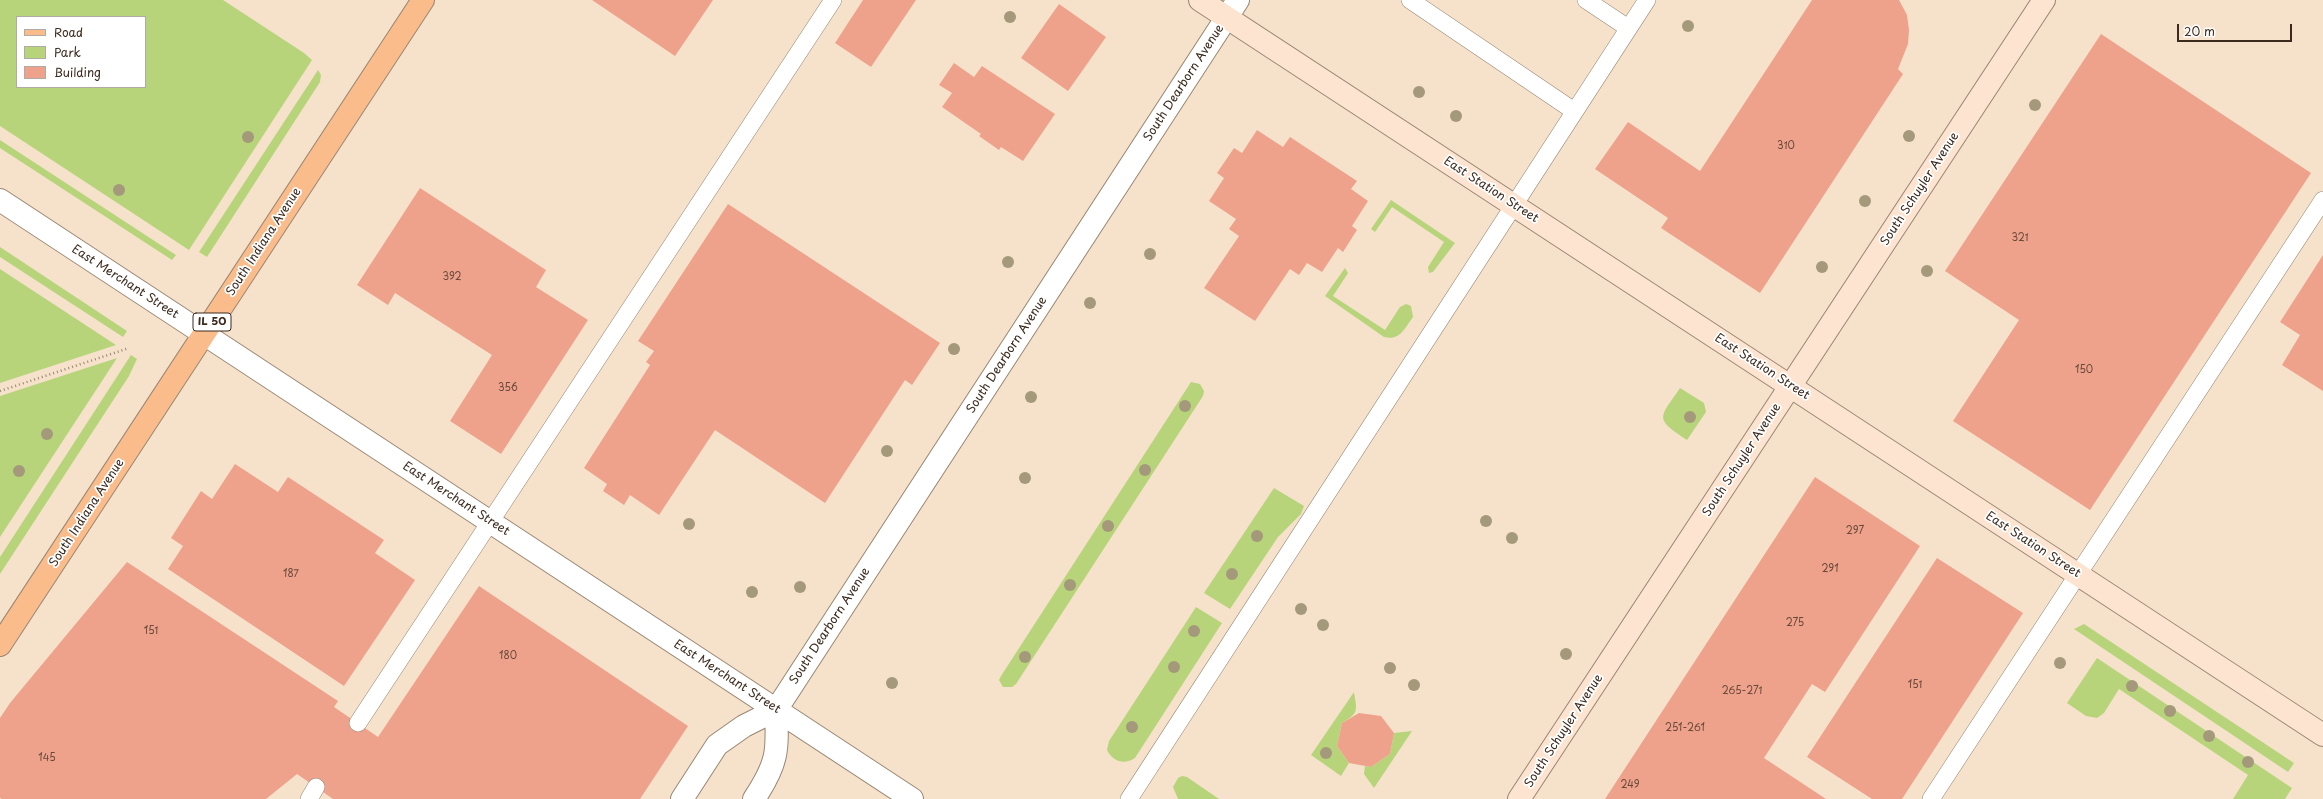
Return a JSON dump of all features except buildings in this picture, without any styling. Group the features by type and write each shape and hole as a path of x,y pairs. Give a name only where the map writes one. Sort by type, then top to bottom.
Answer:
{"main road":[{"name":"South Indiana Avenue","path":"0,645 423,0"},
{"name":"East Station Street","path":"1200,0 1232,9 1512,205 2323,735"},
{"name":"South Schuyler Avenue","path":"1519,799 2044,0"}],"street":[{"name":"South Dearborn Avenue","path":"776,710 1232,9"},
{"name":"East Merchant Street","path":"0,200 912,799"},
{"path":"682,799 717,745 744,726 776,710 778,748 768,778 754,799"}],"lane":[{"path":"358,724 833,0"},
{"path":"1410,0 1574,111"},
{"path":"1586,0 1628,28"},
{"path":"1129,799 1646,0"},
{"path":"1931,799 2323,200"}],"path":[{"path":"0,391 129,348"}],"green space":[{"path":"0,0 223,0 304,53 312,60 189,250 0,126"},
{"path":"318,70 321,75 320,82 207,257 199,252"},
{"path":"0,140 176,255 172,260 0,148"},
{"path":"1391,200 1455,243 1433,272 1429,273 1428,267 1444,242 1392,207 1375,232 1371,229"},
{"path":"0,247 127,331 123,337 0,257"},
{"path":"1345,268 1348,273 1333,296 1385,330 1400,307 1406,304 1411,306 1413,317 1398,336 1389,338 1384,337 1325,296"},
{"path":"0,269 116,345 0,383"},
{"path":"131,355 137,359 129,376 0,574 0,557"},
{"path":"117,358 0,537 0,396"},
{"path":"1191,382 1200,384 1204,391 1203,396 1016,684 1012,687 1003,687 999,680 1001,676"},
{"path":"1680,388 1704,403 1706,412 1687,440 1669,427 1663,417 1664,412"},
{"path":"1274,488 1304,506 1301,514 1278,537 1230,609 1204,593"},
{"path":"1196,607 1222,623 1135,758 1123,762 1116,760 1107,750 1109,741"},
{"path":"2084,624 2294,763 2288,772 2074,629"},
{"path":"2097,658 2292,788 2285,799 2233,799 2248,775 2119,689 2104,713 2097,718 2086,716 2067,703"},
{"path":"1354,692 1356,711 1351,717 1342,723 1337,746 1349,763 1341,776 1311,755"},
{"path":"1412,731 1374,788 1364,774 1365,766 1371,767 1390,754 1394,733"},
{"path":"1182,776 1187,777 1219,799 1178,799 1173,787 1178,778"}]}
